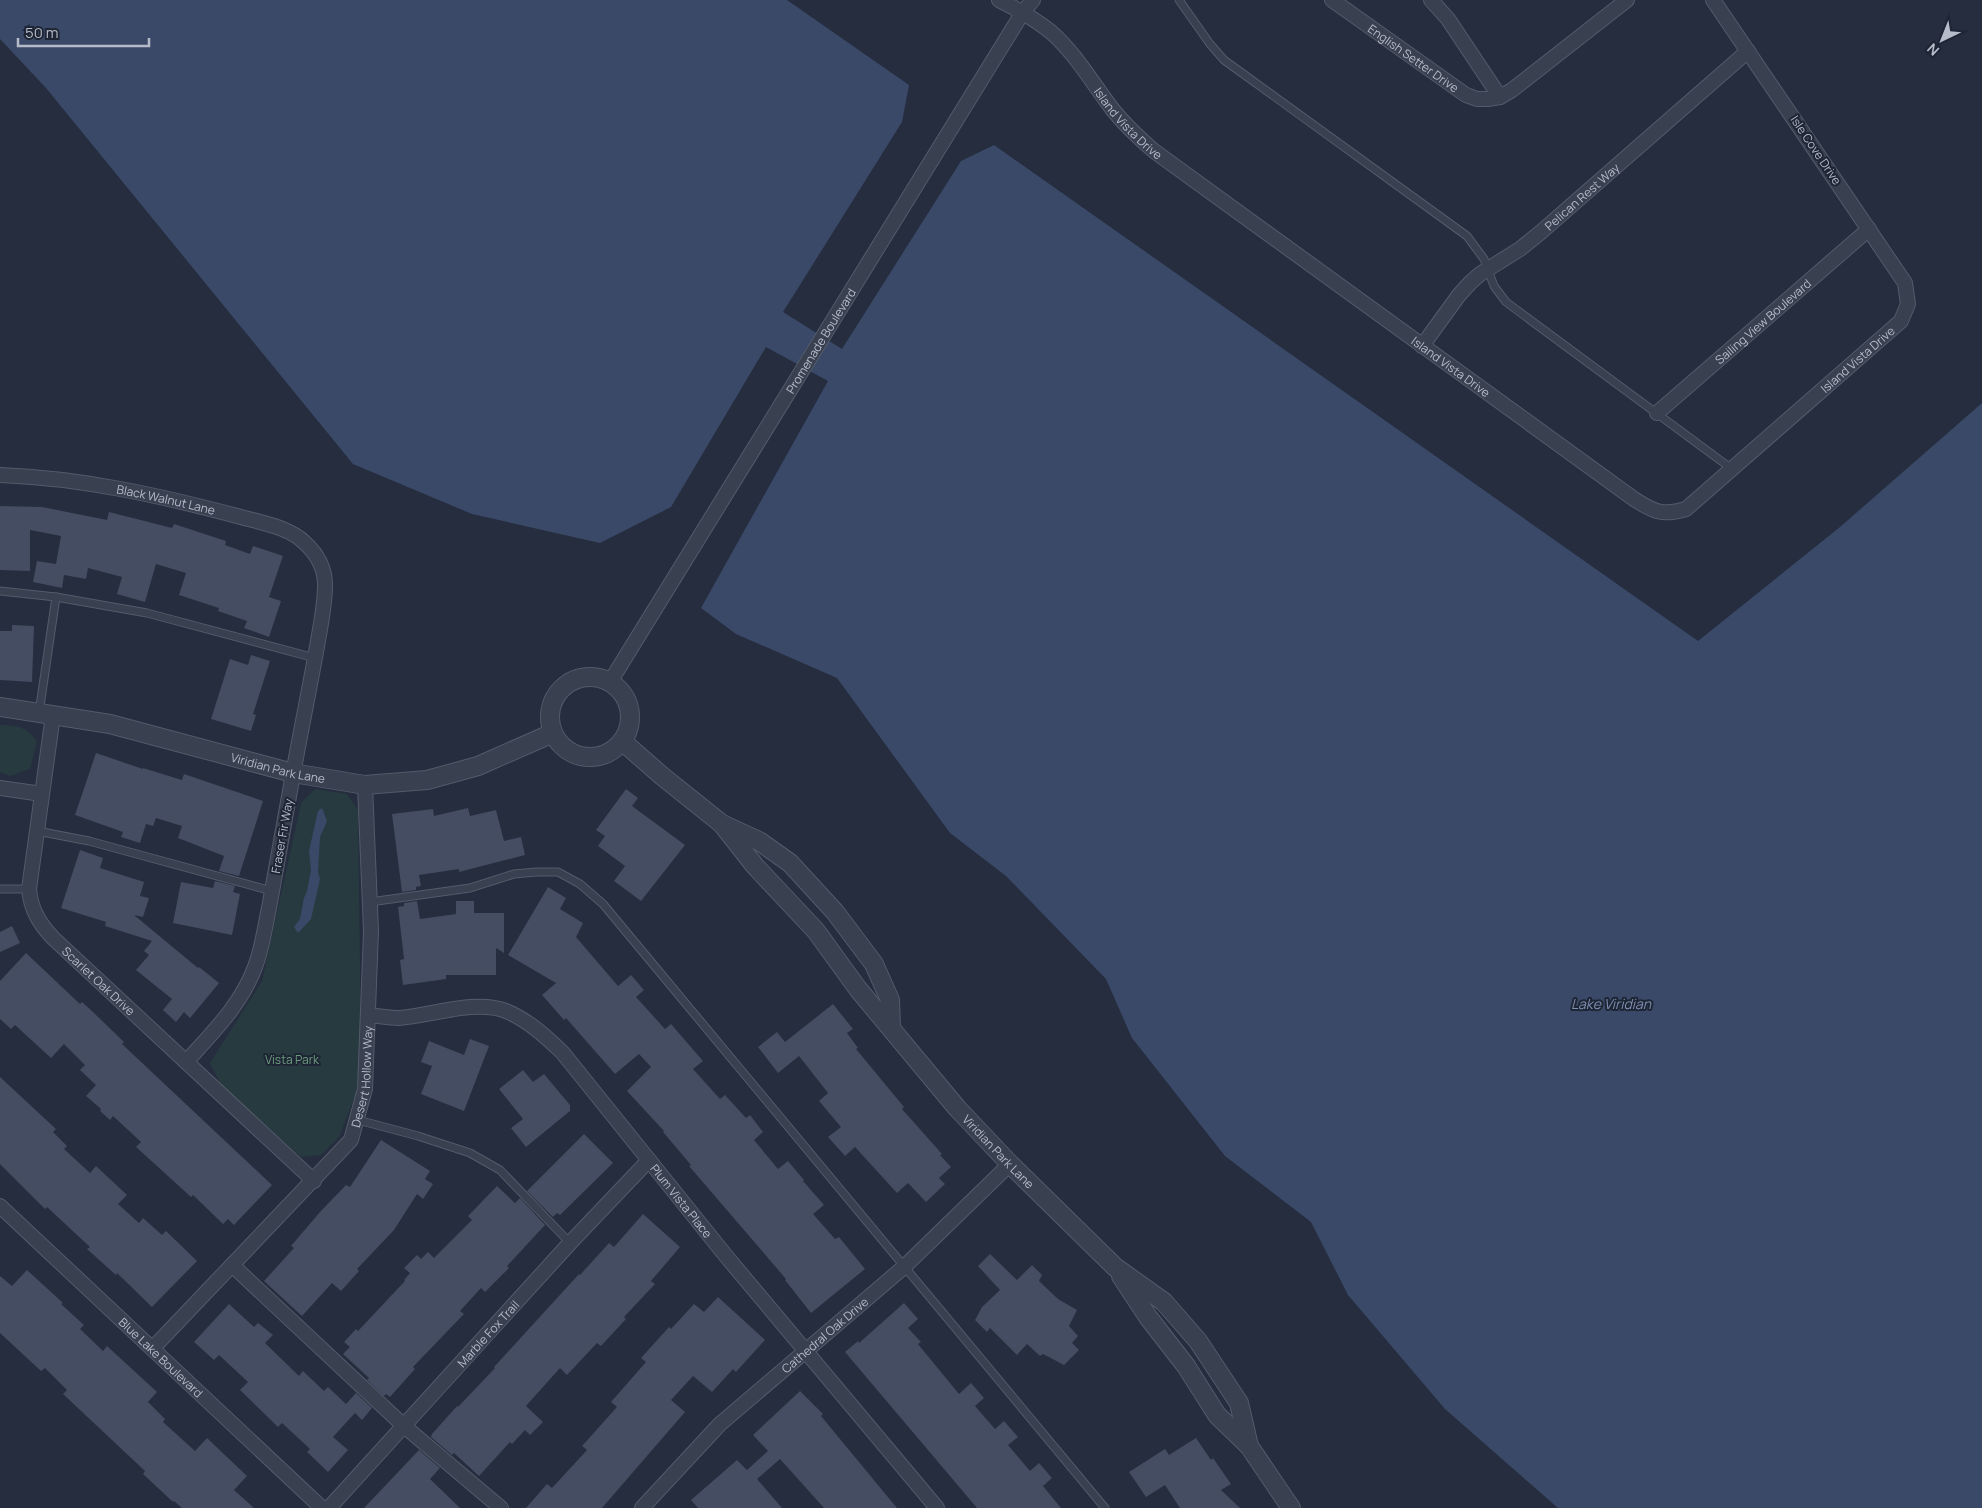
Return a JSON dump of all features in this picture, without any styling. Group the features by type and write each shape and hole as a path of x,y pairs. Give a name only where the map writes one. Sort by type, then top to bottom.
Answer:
{"street":[{"name":"Island Vista Drive","path":"999,0 1023,12 1050,32 1068,50 1133,134 1154,151 1649,509 1662,513 1686,509 1901,321 1908,304"},
{"name":"Promenade Boulevard","path":"610,682 1023,12 1033,0"},
{"name":"English Setter Drive","path":"1332,0 1466,95 1477,99 1500,96 1525,81 1626,0"},
{"path":"1431,0 1448,19 1500,96"},
{"name":"Isle Cove Drive","path":"1713,0 1905,283 1908,304"},
{"name":"Pelican Rest Way","path":"1422,346 1470,283 1520,249 1541,232 1748,51"},
{"name":"Sailing View Boulevard","path":"1657,413 1869,229"},
{"name":"Black Walnut Lane","path":"0,475 107,486 208,508 294,534 305,542 318,559"},
{"name":"Fraser Fir Way","path":"186,1062 227,1016 247,986 256,965 272,891 325,598 324,572 318,559"},
{"path":"588,676 610,682 626,698 629,708 630,720 628,731 622,741 606,754 596,756 586,757 566,749 553,733 550,722 553,700 563,687 577,678 588,676"},
{"name":"Viridian Park Lane","path":"0,707 110,724 293,773 365,785 427,780 470,768 518,750 553,733"},
{"name":"Scarlet Oak Drive","path":"46,714 42,794 29,889 30,903 35,914 47,932 314,1180"},
{"name":"Viridian Park Lane","path":"622,741 722,824 759,842 790,863 835,912 874,964 890,1000 891,1027"},
{"name":"Desert Hollow Way","path":"153,1348 351,1140 365,1089 368,1014 371,931 365,785"},
{"path":"0,788 42,794"},
{"name":"Viridian Park Lane","path":"722,824 755,866 816,931 858,989 951,1101 1010,1164 1115,1267 1164,1302 1198,1341 1239,1403 1249,1446"},
{"name":"Plum Vista Place","path":"368,1014 398,1018 440,1010 484,1007 504,1010 536,1028 562,1052 726,1256 937,1508"},
{"name":"Marble Fox Trail","path":"329,1508 570,1243 649,1160"},
{"name":"Cathedral Oak Drive","path":"648,1506 720,1424 904,1267 1010,1164"},
{"name":"Blue Lake Boulevard","path":"0,1206 322,1508"},
{"path":"232,1265 404,1426 501,1508"},
{"name":"Viridian Park Lane","path":"1115,1267 1148,1316 1186,1366 1216,1415 1249,1446 1291,1508"}],"lane":[{"path":"1180,0 1210,44 1224,60 1467,236 1480,251 1494,286 1506,302 1732,469"},
{"path":"0,591 56,597 147,613 315,658"},
{"path":"46,714 56,597"},
{"path":"37,830 89,841 272,891"},
{"path":"370,902 470,888 514,874 537,872 558,872 580,884 603,904 1105,1508"},
{"path":"0,889 29,889"},
{"path":"358,1120 418,1136 470,1153 500,1170 570,1243"}],"green space":[{"path":"0,725 21,728 37,741 30,769 10,776 0,772"},
{"name":"Vista Park","path":"315,789 347,794 360,813 358,811 361,1044 356,1094 339,1137 321,1155 301,1157 223,1089 210,1063 262,981 301,803"}],"water":[{"name":"Lake Viridian","path":"0,0 787,0 909,85 902,122 783,312 842,349 961,161 994,145 1698,641 1840,527 1982,403 1982,1508 1558,1508 1445,1409 1348,1295 1311,1222 1225,1156 1132,1038 1106,979 1006,876 950,833 837,678 736,634 701,608 828,381 766,347 671,507 600,543 472,514 353,464 46,88 0,39"},
{"path":"322,808 327,821 320,837 318,872 320,879 311,919 298,933 294,927 300,919 307,891 311,870 309,851 318,811"}],"building":[{"path":"0,506 42,507 107,520 109,512 172,528 174,524 226,541 225,545 250,554 253,546 283,556 269,597 281,601 269,637 244,628 247,621 218,611 219,608 179,595 186,573 156,564 145,602 117,594 122,577 88,568 86,579 64,575 62,588 33,582 37,561 56,564 61,536 30,530 30,571 0,570"},
{"path":"12,625 34,626 32,682 0,680 0,631 12,631"},
{"path":"251,655 270,661 253,714 256,715 251,731 211,719 230,659 248,665"},
{"path":"96,753 182,780 184,774 263,801 239,876 219,871 224,856 178,838 182,826 156,818 153,826 146,824 140,843 121,837 123,832 75,815"},
{"path":"626,789 638,798 632,806 685,845 641,901 614,881 625,866 598,846 605,836 596,830"},
{"path":"468,808 470,816 496,810 504,841 521,837 525,855 459,872 459,869 419,875 421,886 416,887 416,890 402,892 392,814 433,809 434,816"},
{"path":"80,850 103,858 100,868 144,882 140,896 149,898 143,917 134,915 219,983 190,1018 184,1012 176,1022 163,1010 172,999 136,970 149,955 144,951 152,941 105,926 106,922 61,908"},
{"path":"215,881 235,886 233,892 240,894 232,935 173,923 181,882 213,888"},
{"path":"548,887 566,898 560,909 583,923 576,937 618,986 631,975 644,990 636,997 665,1029 671,1024 703,1061 693,1069 720,1099 725,1095 746,1118 750,1115 763,1132 754,1140 778,1169 788,1161 824,1205 813,1214 835,1239 839,1237 865,1269 811,1313 786,1279 689,1166 691,1165 664,1131 627,1091 651,1067 639,1054 615,1074 566,1018 564,1020 542,995 556,983 508,955"},
{"path":"417,901 420,919 456,914 456,901 474,901 474,913 504,913 504,953 496,948 496,975 446,975 446,979 403,985 400,960 404,959 398,907 404,906 404,903"},
{"path":"12,926 20,943 0,952 0,932"},
{"path":"26,953 80,1004 82,1002 93,1012 124,1042 122,1044 272,1185 234,1225 228,1219 223,1224 193,1195 191,1197 136,1147 141,1142 113,1116 110,1120 100,1111 101,1109 86,1096 96,1085 80,1070 85,1065 64,1044 51,1058 15,1025 11,1029 0,1019 0,981"},
{"path":"833,1004 853,1029 847,1033 858,1048 856,1049 904,1107 902,1109 942,1154 940,1155 951,1167 939,1178 945,1184 926,1202 908,1183 897,1193 855,1147 845,1156 828,1137 841,1127 819,1101 828,1093 799,1056 778,1073 758,1047 777,1032 785,1042"},
{"path":"470,1039 489,1046 464,1111 421,1094 432,1066 421,1062 429,1041 464,1055"},
{"path":"523,1070 533,1082 544,1074 570,1105 570,1111 526,1147 511,1128 523,1119 499,1089"},
{"path":"0,1077 56,1129 53,1132 67,1146 64,1149 90,1173 96,1166 127,1195 118,1204 139,1223 143,1218 162,1235 166,1231 197,1261 152,1307 117,1273 116,1275 87,1249 90,1247 47,1207 45,1209 0,1164"},
{"path":"584,1134 613,1163 560,1215 557,1213 553,1217 527,1191"},
{"path":"381,1140 430,1171 425,1179 433,1184 423,1199 417,1194 394,1230 357,1269 359,1271 341,1291 332,1283 302,1316 264,1281 294,1248 291,1246 320,1212 346,1185 350,1187"},
{"path":"497,1186 515,1203 520,1198 545,1225 507,1266 509,1268 485,1292 481,1288 460,1311 464,1314 413,1367 415,1369 390,1397 386,1394 384,1396 367,1380 369,1378 343,1354 350,1347 344,1342 356,1329 358,1331 405,1281 410,1273 404,1268 417,1255 421,1259 428,1252 434,1258 472,1220 468,1216"},
{"path":"643,1214 680,1247 651,1281 655,1284 624,1317 626,1319 601,1346 597,1343 567,1375 560,1368 526,1406 543,1422 530,1435 525,1430 512,1444 510,1442 479,1476 454,1453 452,1455 431,1437 432,1434 495,1368 579,1274 609,1243 614,1247"},
{"path":"990,1254 1017,1280 1032,1265 1042,1275 1039,1281 1058,1299 1077,1310 1069,1326 1078,1336 1072,1343 1079,1350 1064,1365 1043,1354 1040,1356 1027,1344 1017,1355 990,1328 987,1332 975,1320 982,1307 1000,1290 978,1266"},
{"path":"27,1270 84,1325 80,1329 103,1351 107,1346 157,1392 148,1402 165,1419 163,1422 195,1451 207,1438 247,1476 234,1490 254,1508 182,1508 173,1502 143,1474 145,1471 63,1394 67,1390 45,1368 41,1371 0,1333 0,1276 12,1286"},
{"path":"718,1297 765,1340 736,1372 733,1369 712,1392 693,1376 671,1400 685,1412 602,1508 526,1508 547,1484 552,1488 587,1450 582,1446 617,1407 611,1402 646,1362 641,1358 669,1327 671,1329 694,1304 704,1312"},
{"path":"904,1303 918,1319 908,1328 921,1342 918,1344 959,1394 971,1383 984,1398 975,1406 995,1429 1004,1421 1018,1437 1008,1445 1030,1471 1039,1463 1052,1478 1043,1486 1061,1508 977,1508 845,1352 858,1341 859,1343"},
{"path":"229,1304 254,1327 258,1323 273,1335 265,1343 299,1376 303,1371 324,1391 328,1387 346,1404 356,1393 372,1408 362,1420 355,1413 333,1437 348,1450 328,1472 307,1452 310,1449 282,1423 278,1427 240,1390 248,1382 219,1355 214,1360 194,1342"},
{"path":"800,1391 823,1414 821,1416 897,1508 824,1508 780,1459 757,1479 782,1508 698,1508 691,1500 737,1460 747,1470 768,1451 753,1435"},
{"path":"1196,1438 1231,1484 1221,1490 1240,1508 1180,1508 1165,1485 1146,1497 1129,1472 1165,1449 1169,1455"},
{"path":"419,1450 440,1468 430,1479 460,1508 364,1508"}]}
